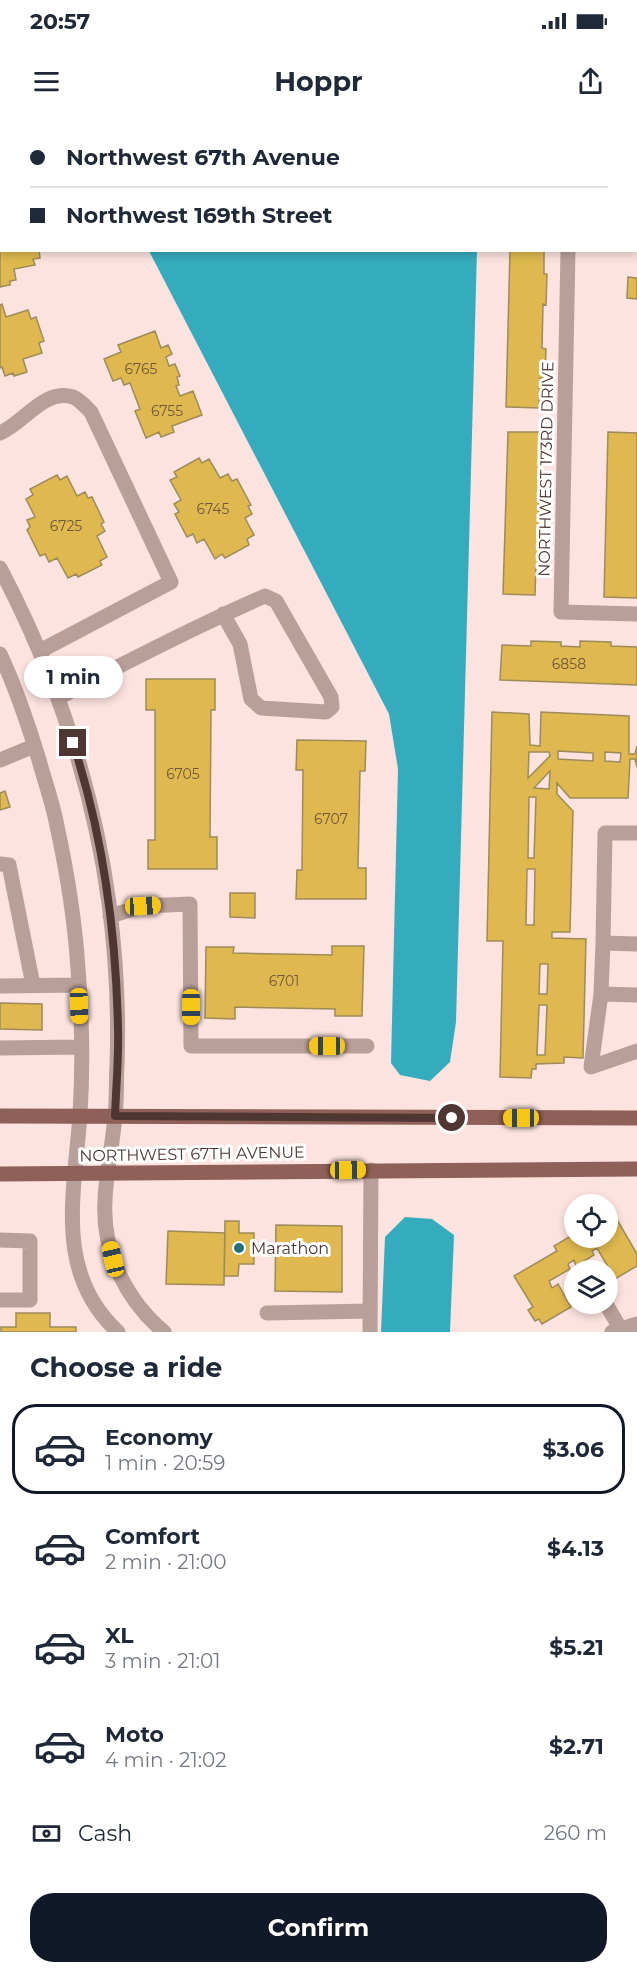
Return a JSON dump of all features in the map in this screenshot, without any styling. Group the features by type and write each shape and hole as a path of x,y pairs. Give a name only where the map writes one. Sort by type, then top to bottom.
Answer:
{"main road":[{"name":"NORTHWEST 67TH AVENUE","path":"0,1116 637,1118"},
{"name":"NORTHWEST 67TH AVENUE","path":"0,1174 637,1169"}],"street":[{"name":"NORTHWEST 173RD DRIVE","path":"568,252 561,612 637,614"},
{"path":"0,434 56,395 75,397 91,412 171,582 40,651"},
{"path":"0,568 40,651 58,698 80,765 97,831 116,965 118,1031 115,1116 105,1203 106,1227 113,1259 126,1290 150,1320 164,1332"},
{"path":"58,698 136,656 223,614 265,596 276,601 331,697 332,707 326,712 261,708 256,705 251,699 240,644 223,614"},
{"path":"1,660 34,746 57,824 71,908 79,985 80,1047 80,1116 71,1214 76,1259 88,1296 107,1322 118,1332"},
{"path":"0,760 34,746"},
{"path":"637,833 605,833 601,994 591,1067 637,1050"},
{"path":"0,864 9,865 33,986"},
{"path":"110,916 143,906 190,904 191,1046 367,1046"},
{"path":"603,943 637,944"},
{"path":"0,986 79,985"},
{"path":"601,994 637,995"},
{"path":"0,1048 80,1047"},
{"path":"370,1332 371,1170"},
{"path":"0,1240 30,1241 30,1300 0,1300"},
{"path":"267,1313 370,1311"},
{"path":"610,1314 616,1330 637,1324"}],"water":[{"path":"150,252 477,252 456,1022 450,1062 430,1081 400,1075 391,1063 398,769 389,714"},
{"path":"405,1217 432,1219 454,1235 450,1332 381,1332 385,1237"}],"building":[{"path":"0,252 39,252 40,258 33,259 35,265 14,269 16,280 10,281 10,285 0,287"},
{"path":"510,252 544,252 544,274 547,274 546,305 543,304 542,348 546,349 545,378 540,378 539,408 506,407"},
{"path":"628,277 637,278 637,299 627,298"},
{"path":"2,304 6,317 28,310 31,319 36,317 44,341 39,343 42,353 23,359 27,372 14,376 13,373 5,376 2,367 0,368 0,305"},
{"path":"155,331 161,348 168,345 172,354 166,357 169,366 175,364 180,376 177,377 179,385 176,386 180,396 193,391 202,415 172,426 174,432 161,437 159,432 146,438 135,411 140,409 130,383 124,385 121,378 113,381 104,359 121,352 118,345"},
{"path":"508,432 540,432 539,461 543,461 542,490 539,490 538,536 542,536 541,566 536,566 535,595 503,594"},
{"path":"608,432 637,433 637,598 604,597"},
{"path":"199,458 202,463 209,459 220,478 228,474 232,481 237,479 251,505 248,506 252,514 245,518 254,535 247,539 249,545 225,558 222,554 215,559 204,539 197,543 193,534 187,537 175,514 179,512 174,504 181,500 170,480 177,477 174,472"},
{"path":"57,475 60,480 67,476 77,496 85,492 88,498 92,497 104,522 101,524 105,531 97,536 107,557 100,561 102,565 78,577 76,574 68,578 57,558 49,562 45,554 40,556 27,530 30,527 27,520 35,517 26,499 33,495 30,489"},
{"path":"531,641 561,642 561,646 580,647 580,641 611,642 611,646 637,647 637,685 500,680 502,645 531,646"},
{"path":"146,679 215,679 215,710 211,710 210,837 217,837 217,869 148,869 148,840 155,840 155,710 146,710"},
{"path":"492,712 529,714 530,745 540,746 541,712 629,716 629,754 635,754 637,746 637,767 635,759 630,759 628,798 570,798 557,783 557,794 573,811 570,932 552,932 552,938 586,939 583,1058 564,1057 564,1063 536,1064 536,1069 532,1069 531,1078 500,1077 503,941 487,941","holes":["558,751 593,753 593,761 558,759","529,752 549,752 550,756 528,778","605,752 621,753 620,762 605,761","550,771 549,789 534,788","529,797 536,797 534,858 528,858","527,869 535,869 534,925 526,925","540,964 548,964 547,994 539,994","539,1005 547,1005 545,1055 537,1055"]},
{"path":"297,740 366,741 365,771 360,771 358,868 366,868 366,899 296,899 297,870 302,870 303,770 296,770"},
{"path":"5,791 10,807 0,810 0,793"},
{"path":"230,893 255,893 255,918 230,917"},
{"path":"332,946 364,946 362,1016 335,1016 335,1009 235,1007 235,1019 205,1018 206,947 234,947 233,953 332,955"},
{"path":"0,1003 42,1004 42,1030 0,1029"},
{"name":"Marathon","path":"225,1221 239,1221 239,1233 254,1233 254,1264 239,1264 238,1276 224,1276"},
{"path":"618,1221 637,1254 637,1266 618,1277 618,1260 604,1260 597,1248 618,1248"},
{"path":"276,1225 342,1226 342,1292 275,1291"},
{"name":"Marathon","path":"168,1231 225,1233 224,1285 166,1284"},
{"path":"564,1240 564,1248 597,1248 592,1251 594,1255 586,1260 564,1260 564,1272 549,1281 552,1288 558,1284 564,1295 564,1311 542,1324 539,1319 535,1321 528,1310 533,1307 514,1276 557,1251 554,1246"},
{"path":"16,1313 50,1313 50,1327 76,1327 76,1332 1,1332 1,1327 16,1327"}],"place":[{"name":"Marathon","path":"239,1248"}],"route":[{"path":"73,743 97,831 109,902 116,965 118,1031 115,1116 452,1118"}]}
